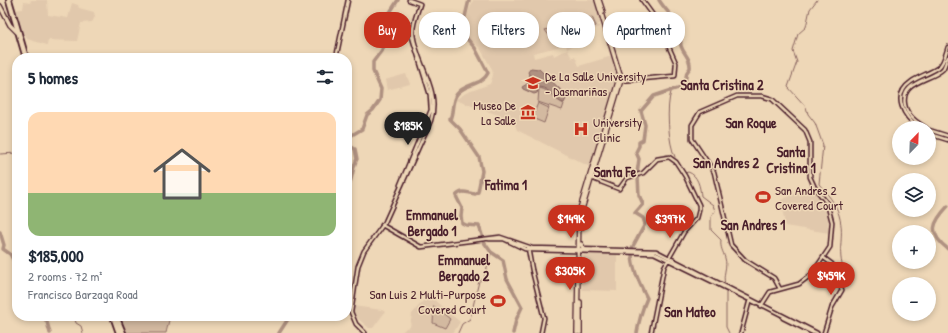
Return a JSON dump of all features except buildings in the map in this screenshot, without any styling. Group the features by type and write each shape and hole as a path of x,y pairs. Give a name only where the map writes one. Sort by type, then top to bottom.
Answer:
{"highway":[{"path":"8,0 23,53"},
{"path":"116,321 119,333"},
{"path":"117,321 122,333"}],"main road":[{"path":"581,250 579,215 596,170 620,81 620,68 598,0"},
{"path":"0,6 16,31"},
{"path":"579,333 581,213 620,81"},
{"path":"592,178 596,170"}],"street":[{"path":"337,53 348,0"},
{"path":"352,306 358,267 364,251 382,226 433,112 433,97 413,35 419,4 409,0"},
{"path":"620,81 675,76 676,63 668,45 666,28 642,0"},
{"path":"910,121 902,111 900,103 902,93 910,82 940,66 948,47"},
{"path":"918,121 907,112 905,104 906,95 913,85 941,70 948,57"},
{"path":"762,305 769,294 780,290 804,281 812,274 824,258 831,243 832,222 826,203 815,188 810,177 810,142 805,130 776,102 766,97 737,96 702,111 693,122 691,132 692,139 714,172 731,245 745,260 774,278 780,290"},
{"path":"936,132 948,136"},
{"path":"936,136 948,140"},
{"path":"592,178 619,189 626,178 646,171 657,159 669,158 676,162 699,205 698,218 684,232 668,257 662,272 651,333"},
{"path":"382,226 421,247 504,237 528,249 647,250 668,257 817,333"},
{"path":"528,249 544,318 541,333"},
{"path":"824,258 832,264 842,290 832,307 824,333"},
{"path":"741,333 750,299"},
{"path":"762,305 813,333"},
{"path":"352,314 356,324 364,333"}],"shaded area":[{"path":"31,0 47,0 48,15 68,18 72,3 78,5 79,8 94,12 95,17 92,22 81,23 77,41 48,40 47,45 27,39 26,35 21,36 14,10 23,9 24,2 30,3"},
{"name":"De La Salle University - Dasmariñas","path":"473,0 594,0 602,23 598,24 599,27 595,29 595,12 547,12 547,48 554,48 533,53 534,58 553,53 554,56 567,49 572,58 575,56 579,66 612,56 618,76 590,167 517,130 513,120 455,100 466,93 490,84 493,75 492,69 480,48 539,48 539,12 478,12 478,46 470,40 470,12 468,12"},
{"path":"531,68 539,69 564,93 567,97 564,103 543,88 539,87 537,93 534,94 523,89 522,87 532,81 528,72"},
{"path":"406,74 410,84 387,90 385,80"},
{"path":"539,88 547,91 564,104 562,110 538,102"},
{"path":"538,103 549,108 544,123 532,118"},
{"path":"810,185 824,205 828,217 829,233 785,226 781,200"},
{"path":"583,253 617,253 617,291 582,290"},
{"path":"433,299 460,322 453,333 401,333 406,328 410,327 412,314 423,301"},
{"path":"353,306 382,310 385,312 373,328 369,328 356,317 354,319"},
{"path":"434,306 450,319 445,328 433,323"},
{"path":"120,321 169,321 166,333 124,333"}],"waterway":[{"path":"352,135 362,129 367,115 373,110 380,100 381,89 373,71 373,62 382,50 387,17 398,0"},
{"path":"469,0 464,21 463,34 475,48 488,73 482,80 460,90 455,97 450,119 460,129 479,157 482,171 478,192 475,194 463,192 456,196 462,208 462,223 466,225 479,226 483,238"},
{"path":"637,173 639,159 636,152 639,142 643,140 645,125 641,111 654,96 684,86 687,72 690,68 688,59 681,46 679,27 659,0"},
{"path":"817,0 810,9 806,27 798,34 793,51 797,62 788,87 806,107 808,114 815,123 823,145 819,184 838,211 841,224 841,261 847,277"},
{"path":"671,92 669,98 668,124 675,157"},
{"path":"352,147 355,149 357,159 352,174"},
{"path":"0,154 12,153"},
{"path":"685,173 688,172 694,176 699,185 701,196 713,205 715,211 711,217 711,230 721,240 721,247 726,261 724,277 725,284"},
{"path":"632,248 645,224 643,218 635,213 643,204 639,195 638,177"},
{"path":"948,206 939,217 934,228 937,238 948,249"},
{"path":"0,232 4,245 3,249 10,254 12,258"},
{"path":"483,241 491,252 503,260 507,279 522,307 516,320 513,333"},
{"path":"458,333 462,324 470,319 479,281 484,279 491,252"},
{"path":"632,254 635,271 647,298 637,333"},
{"path":"726,291 726,327 729,333"},
{"path":"46,321 50,333"},
{"path":"75,321 81,326 83,333"},
{"path":"279,333 287,321"}],"place":[{"name":"De La Salle University - Dasmariñas","path":"533,83"},
{"name":"Museo De La Salle","path":"528,112"},
{"name":"University Clinic","path":"581,129"},
{"name":"San Andres 2 Covered Court","path":"763,197"},
{"name":"San Luis 2 Multi-Purpose Covered Court","path":"498,301"}],"district":[{"name":"Santa Cristina 2","path":"722,84"},
{"name":"San Roque","path":"751,122"},
{"name":"Santa Cristina 1","path":"791,160"},
{"name":"San Andres 2","path":"726,162"},
{"name":"Santa Fe","path":"615,171"},
{"name":"Fatima 1","path":"506,184"},
{"name":"Emmanuel Bergado 1","path":"432,222"},
{"name":"San Andres 1","path":"753,224"},
{"name":"Emmanuel Bergado 2","path":"464,268"},
{"name":"San Mateo","path":"690,311"}]}
